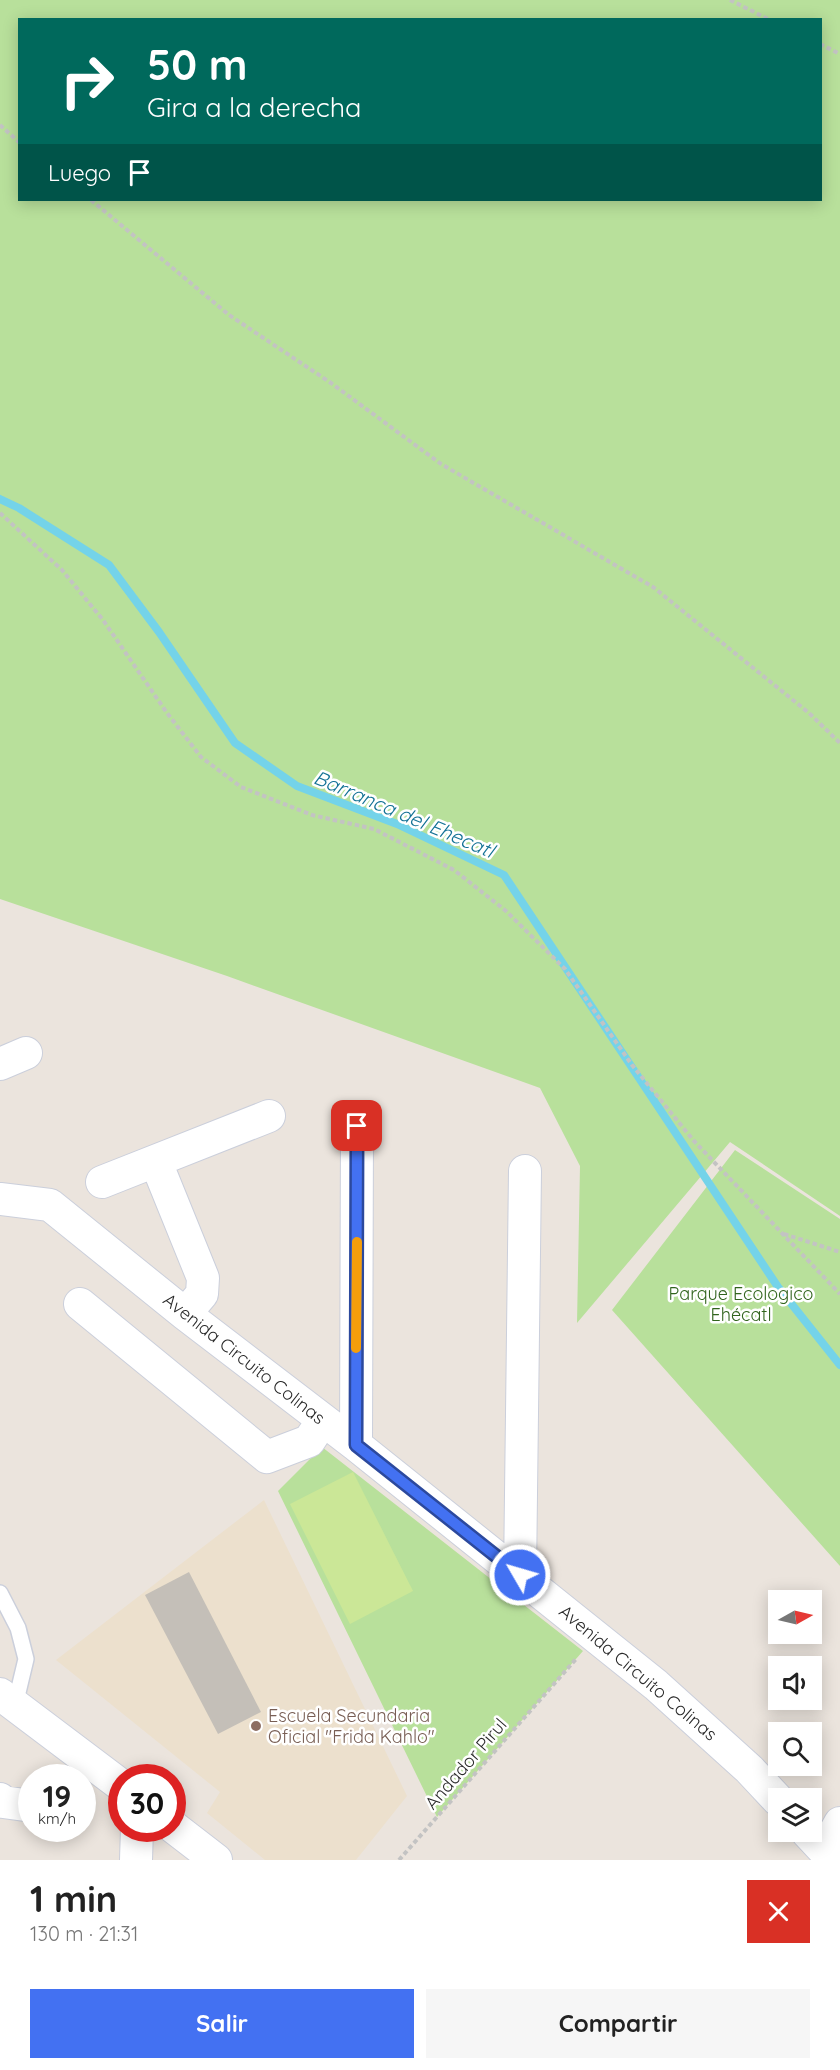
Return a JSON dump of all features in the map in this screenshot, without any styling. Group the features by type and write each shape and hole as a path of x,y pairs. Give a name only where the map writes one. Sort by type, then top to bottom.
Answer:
{"street":[{"path":"102,1182 269,1116"},
{"path":"356,1445 357,1126"},
{"path":"156,1162 203,1278 202,1293 185,1314"},
{"path":"520,1575 525,1172"},
{"name":"Avenida Circuito Colinas","path":"0,1199 50,1205 185,1314 356,1445 656,1685 749,1769 768,1789"},
{"path":"81,1304 267,1456 309,1441 323,1420"},
{"path":"8,1700 72,1764"},
{"path":"0,1799 3,1802 18,1804"},
{"path":"821,1847 840,1823"},
{"path":"186,1837 216,1860"},
{"path":"136,1842 136,1860"}],"lane":[{"path":"0,1593 18,1628 26,1659 8,1700"}],"path":[{"path":"730,0 766,18"},
{"path":"822,45 840,54"},
{"path":"0,125 18,141"},
{"path":"92,201 229,315 332,383 441,464 653,587 809,713 840,743"},
{"path":"0,513 62,570 103,620 167,713 201,757 241,787 312,815 374,829 454,870 506,911 565,969 632,1065 694,1141 840,1294"},
{"path":"784,1234 840,1252"},
{"name":"Andador Pirul","path":"399,1860 552,1686"}],"shaded area":[{"name":"Escuela Secundaria Oficial \"Frida Kahlo\"","path":"264,1500 407,1796 356,1860 265,1860 207,1813 220,1792 56,1660"}],"green space":[{"path":"0,0 840,0 840,1216 730,1142 577,1323 580,1166 540,1088 227,976 0,899"},
{"name":"Parque Ecologico Ehécatl","path":"735,1150 840,1219 840,1566 612,1310"},
{"path":"322,1447 583,1651 437,1817 278,1491"},
{"path":"353,1472 413,1591 350,1624 290,1504"}],"building":[{"path":"189,1572 261,1712 218,1734 145,1595"}],"waterway":[{"name":"Barranca del Ehecatl","path":"0,499 19,508 109,565 159,632 235,743 297,786 397,824 504,875 778,1287 840,1365"}],"slow traffic":[{"path":"356,1348 357,1242"}],"place":[{"name":"Escuela Secundaria Oficial \"Frida Kahlo\"","path":"256,1726"}],"route":[{"path":"357,1126 356,1445 520,1575"}]}
